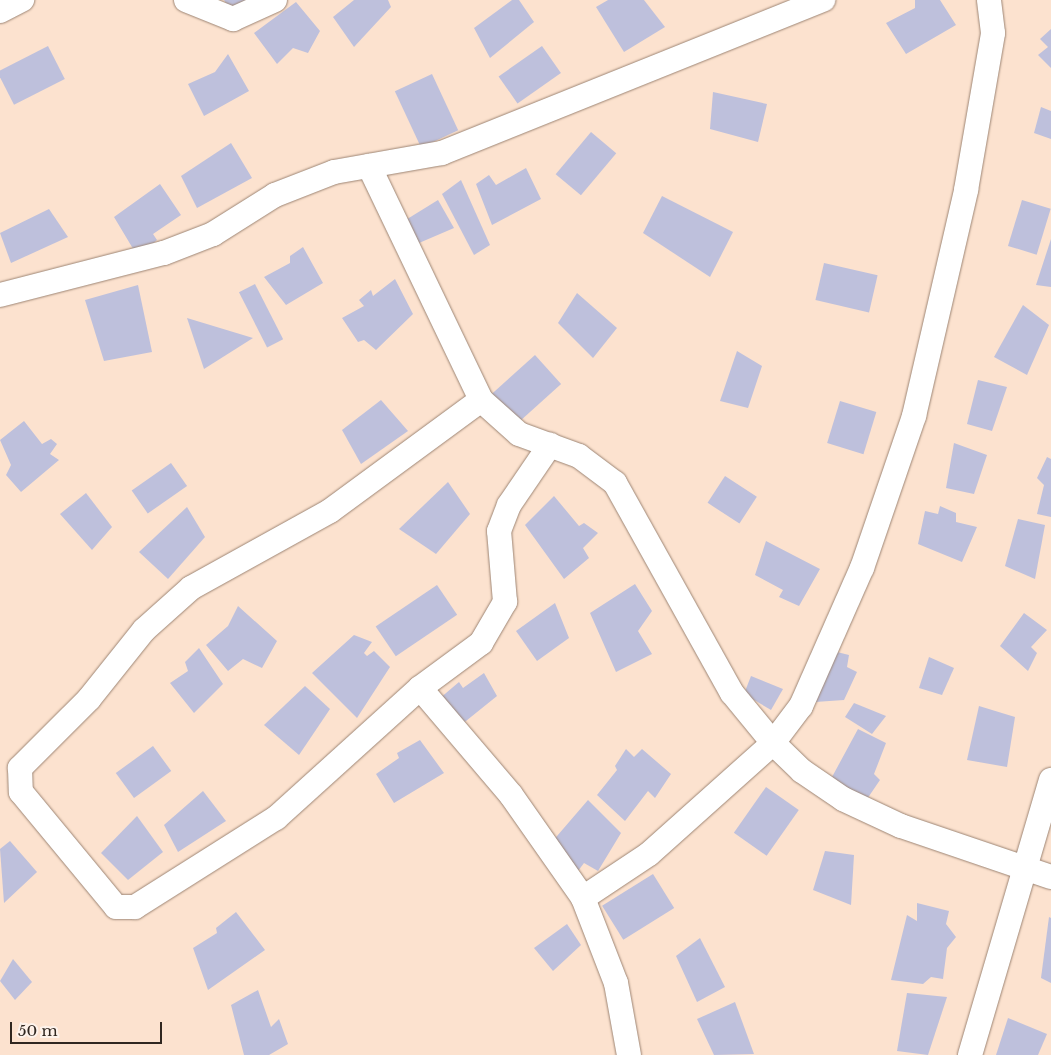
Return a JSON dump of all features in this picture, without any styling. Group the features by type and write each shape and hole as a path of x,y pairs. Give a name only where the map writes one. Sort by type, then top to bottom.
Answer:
{"street":[{"path":"0,11 22,0"},
{"path":"186,0 233,19 275,0"},
{"path":"0,295 164,253 213,234 275,195 334,172 442,153 823,0"},
{"path":"583,898 649,854 773,743 801,706 862,568 914,416 966,190 993,33 989,0"},
{"path":"370,166 481,400 519,434 579,456 615,484 732,693 773,743 802,771 843,799 901,826 1051,877"},
{"path":"481,400 330,511 191,588 144,630 89,699 20,768 17,780 21,792 116,907 126,910 210,863 276,818 420,688 481,643 496,624 505,602 499,531 509,504 550,445"},
{"path":"420,688 512,795 583,898 616,983 629,1055"},
{"path":"970,1055 1051,780"}],"building":[{"path":"224,0 247,0 229,8"},
{"path":"354,0 388,0 391,7 354,47 333,17"},
{"path":"512,0 519,0 534,22 490,58 474,28"},
{"path":"608,0 644,0 665,27 624,52 596,7"},
{"path":"915,0 940,0 956,25 906,54 886,23 915,8"},
{"path":"296,2 320,31 308,53 293,48 277,64 254,33"},
{"path":"1051,29 1051,68 1038,55 1048,47 1040,39"},
{"path":"48,46 65,79 14,105 0,77 0,70"},
{"path":"542,46 561,73 518,103 499,76"},
{"path":"228,54 249,91 204,116 188,84 215,72"},
{"path":"432,74 458,130 421,148 395,91"},
{"path":"713,92 767,104 758,142 710,129"},
{"path":"1041,107 1051,111 1051,139 1034,133"},
{"path":"591,132 616,153 581,195 556,174"},
{"path":"231,143 252,178 197,208 181,176"},
{"path":"526,168 541,199 492,225 476,184 489,175 496,185"},
{"path":"461,180 490,245 474,255 442,194"},
{"path":"160,184 181,215 153,234 157,240 138,257 114,217"},
{"path":"662,196 733,232 710,277 643,233"},
{"path":"438,200 454,228 419,243 404,221"},
{"path":"1022,200 1051,209 1037,255 1008,246"},
{"path":"49,209 68,237 11,263 0,233"},
{"path":"1051,239 1051,287 1036,285"},
{"path":"303,247 323,283 286,305 264,277 290,263 290,256"},
{"path":"824,263 878,275 869,312 815,300"},
{"path":"395,279 413,314 376,350 364,340 358,342 342,318 364,306 359,300 371,290 373,296"},
{"path":"255,284 283,339 267,347 239,292"},
{"path":"138,285 152,352 104,361 85,300"},
{"path":"577,293 617,328 593,358 558,323"},
{"path":"1023,305 1049,325 1027,375 994,357"},
{"path":"187,318 253,338 204,369"},
{"path":"737,351 762,366 748,408 720,401"},
{"path":"535,355 561,384 517,423 491,394"},
{"path":"978,380 1007,387 992,431 967,424"},
{"path":"381,400 408,431 361,464 342,430"},
{"path":"840,401 876,412 863,454 827,443"},
{"path":"24,421 42,444 51,439 57,444 50,454 59,460 21,492 6,475 11,465 0,440"},
{"path":"954,443 987,455 974,494 946,488"},
{"path":"1047,457 1051,459 1051,517 1037,514 1044,485 1037,478"},
{"path":"171,463 187,486 148,513 132,491"},
{"path":"725,476 757,497 739,524 708,503"},
{"path":"448,482 470,514 436,554 399,529"},
{"path":"86,493 112,527 92,550 60,514"},
{"path":"554,496 579,526 584,523 598,533 583,548 589,558 564,579 525,525"},
{"path":"940,506 956,513 956,522 977,527 962,562 918,544 925,511 938,514"},
{"path":"187,507 205,537 168,579 139,552"},
{"path":"1018,519 1045,525 1035,579 1005,566"},
{"path":"766,541 820,569 799,606 779,597 783,590 755,575"},
{"path":"635,584 652,611 638,631 652,654 616,672 590,613"},
{"path":"437,585 457,615 396,656 376,626"},
{"path":"555,603 569,638 537,661 516,631"},
{"path":"238,606 277,641 262,668 243,659 228,671 206,645 228,626"},
{"path":"1024,613 1047,630 1031,647 1037,653 1028,671 1000,646"},
{"path":"354,635 372,642 364,653 367,656 374,651 390,667 357,718 312,673"},
{"path":"199,648 223,684 194,713 170,683 188,671 185,662"},
{"path":"837,652 849,655 847,667 857,672 844,700 815,702"},
{"path":"929,657 954,668 942,695 919,688"},
{"path":"484,673 497,696 461,725 439,699 459,682 463,688"},
{"path":"751,676 783,689 771,710 744,694"},
{"path":"305,686 330,709 299,755 264,725"},
{"path":"854,703 886,716 872,734 845,717"},
{"path":"979,706 1015,717 1007,767 967,760"},
{"path":"858,729 886,743 874,774 880,780 865,802 832,777"},
{"path":"420,740 444,773 394,803 376,774 399,758 397,753"},
{"path":"153,746 171,771 134,798 116,773"},
{"path":"626,749 634,757 642,749 671,774 655,798 648,791 625,821 597,795 617,770 615,766"},
{"path":"766,787 799,810 767,856 734,833"},
{"path":"203,791 226,821 178,852 164,825"},
{"path":"588,800 621,833 598,871 584,863 578,871 551,843"},
{"path":"137,816 163,852 128,880 101,853"},
{"path":"10,841 37,872 4,903 0,849"},
{"path":"825,851 854,855 851,905 813,890"},
{"path":"653,874 674,908 623,940 602,906"},
{"path":"917,903 949,911 946,924 956,937 947,948 943,979 931,977 923,984 891,980 907,915 917,921"},
{"path":"236,912 265,950 208,990 193,948 217,933 216,928"},
{"path":"1049,917 1051,918 1051,983 1041,978"},
{"path":"567,924 581,945 553,971 534,948"},
{"path":"700,938 725,987 697,1002 676,956"},
{"path":"13,959 32,982 15,1000 0,981"},
{"path":"258,990 271,1027 279,1019 288,1044 269,1055 244,1055 231,1005"},
{"path":"907,993 947,997 928,1055 897,1051"},
{"path":"735,1002 754,1054 714,1055 697,1019"},
{"path":"1008,1018 1047,1034 1038,1055 996,1055"}]}
